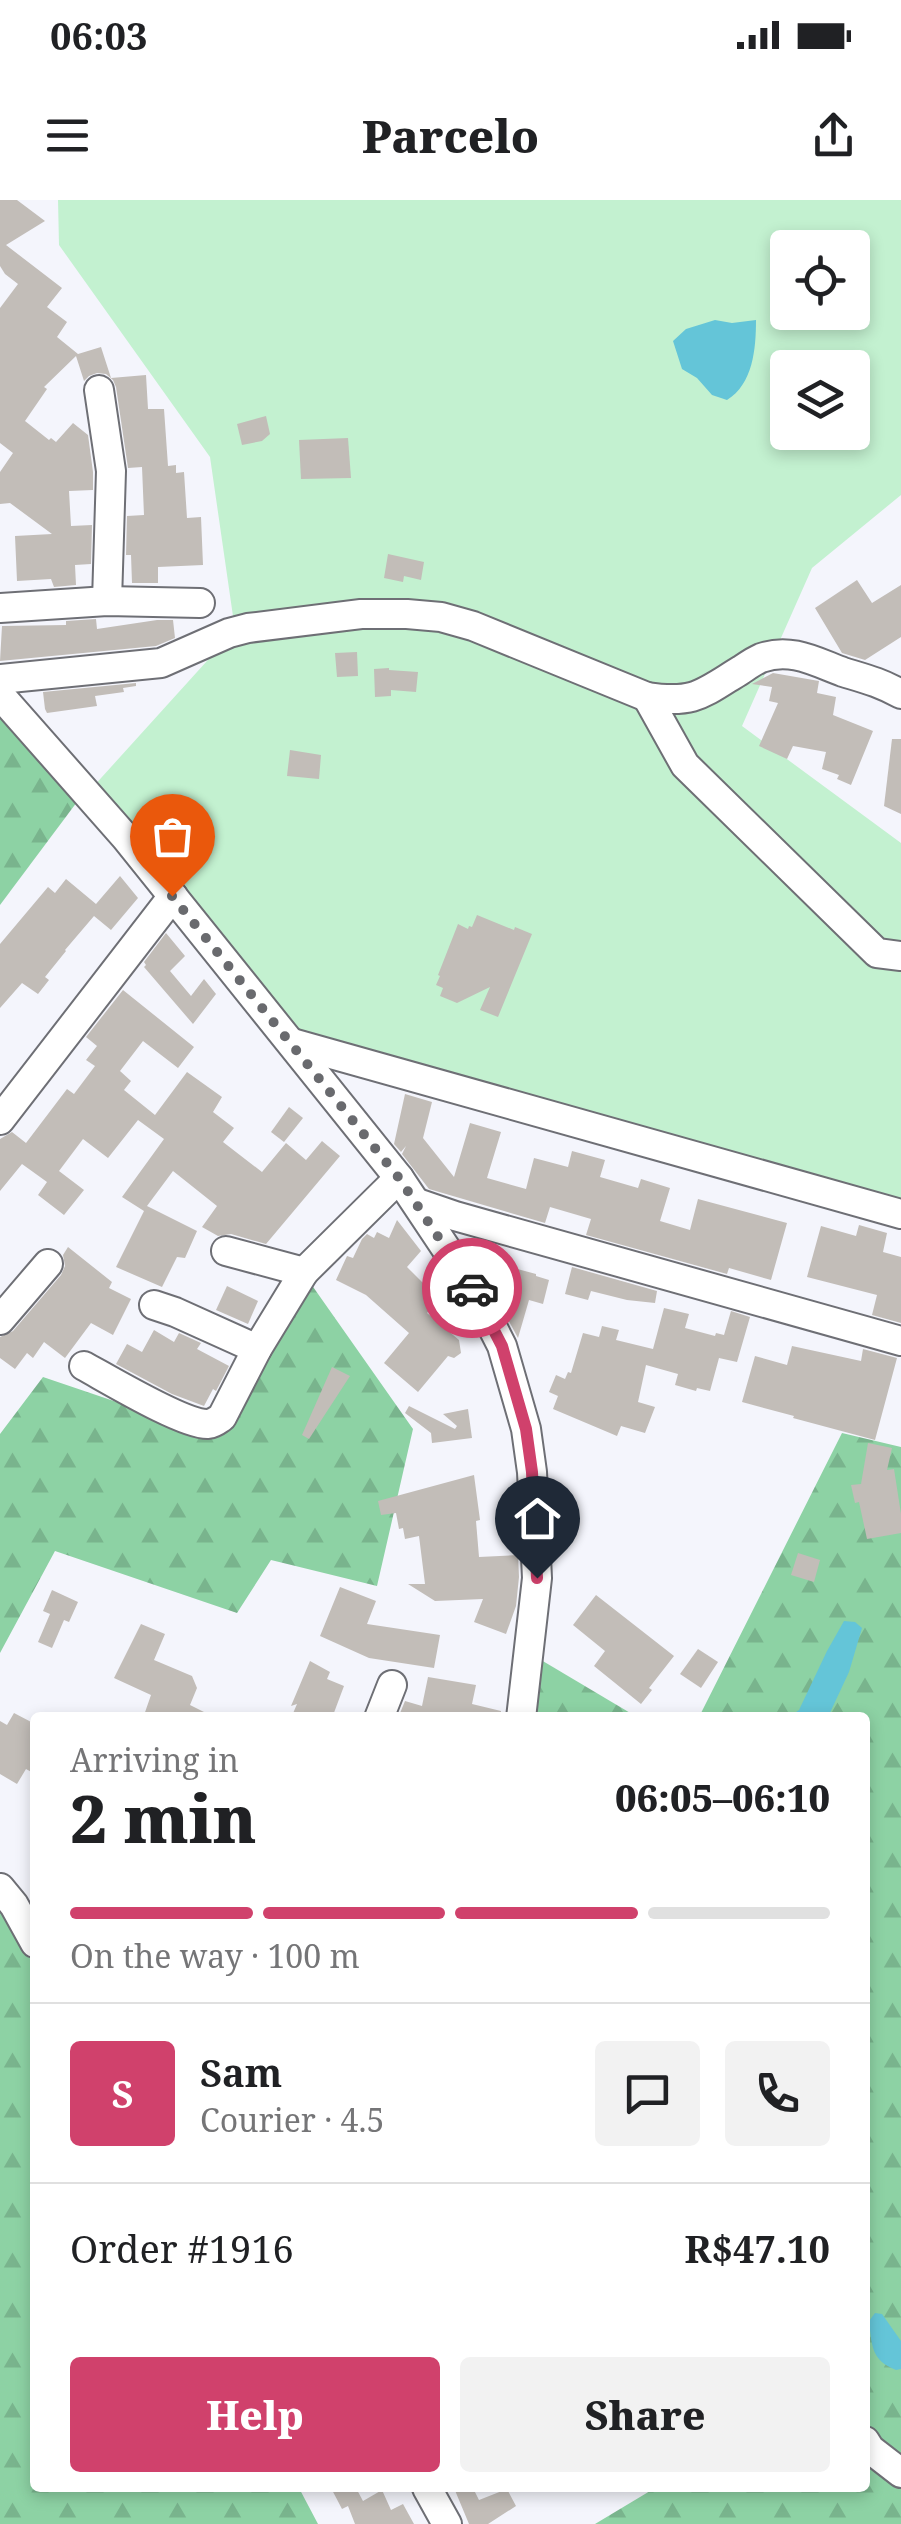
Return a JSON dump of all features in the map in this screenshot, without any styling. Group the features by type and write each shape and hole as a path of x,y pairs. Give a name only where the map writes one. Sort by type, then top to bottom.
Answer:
{"street":[{"path":"99,390 110,471 107,602"},
{"path":"0,608 107,602 200,603"},
{"path":"0,679 161,662 248,628 361,614 408,614 441,617 473,626 648,697 673,701 694,697 761,658 786,654 809,657 876,680 901,694"},
{"path":"0,695 87,792 292,1043 399,1178 473,1289 502,1346 526,1429 532,1472 537,1578 522,1712"},
{"path":"648,697 685,765 877,953 901,956"},
{"path":"0,1120 172,896"},
{"path":"292,1043 901,1214"},
{"path":"84,1366 166,1410 203,1424 222,1417 257,1349 304,1272 399,1178"},
{"path":"417,1203 901,1341"},
{"path":"226,1250 304,1272"},
{"path":"0,1320 48,1264"},
{"path":"154,1306 257,1349"},
{"path":"381,1712 392,1684"},
{"path":"16,1899 30,1931"},
{"path":"870,2449 901,2472"},
{"path":"429,2492 447,2524"}],"green space":[{"path":"58,200 901,200 901,495 812,568 742,726 901,843 901,1211 300,1045 92,788 235,630 210,457 59,245"},
{"path":"0,713 77,802 0,905"},
{"path":"304,1274 413,1429 377,1586 271,1560 237,1613 55,1551 0,1653 0,1434 43,1377 220,1437"},
{"path":"842,1433 901,1447 901,2524 595,2524 648,2492 870,2492 870,1712 702,1712"},
{"path":"531,1654 629,1712 524,1712"},
{"path":"0,1897 30,1957 30,2492 301,2492 318,2524 0,2524"}],"water":[{"path":"715,320 756,320 748,375 727,400 712,395 697,378 682,369 673,341 686,329"},
{"path":"844,1621 855,1622 862,1628 849,1672 830,1712 796,1712 799,1710"},
{"path":"875,2313 882,2314 901,2341 901,2369 882,2362 874,2351 870,2320"}],"building":[{"path":"0,200 17,200 45,221 6,245 62,288 47,307 67,322 57,337 78,354 101,347 111,378 146,375 148,409 164,409 168,466 176,465 176,473 184,472 187,518 201,517 203,565 158,567 158,583 132,583 131,555 126,555 127,516 144,515 142,467 128,468 113,380 97,373 84,381 76,356 44,387 47,389 25,421 56,442 73,423 88,435 93,490 69,491 71,526 92,525 91,564 75,565 76,585 54,587 51,579 17,581 15,536 52,534 10,503 0,504 0,472 13,453 0,443 0,308 18,284 0,266"},
{"path":"266,416 270,434 262,441 242,445 237,424"},
{"path":"348,438 351,478 301,479 299,440"},
{"path":"388,554 424,562 421,580 404,576 403,582 384,578"},
{"path":"857,580 872,603 901,585 901,637 865,660 842,653 815,608"},
{"path":"96,619 97,629 173,620 175,638 156,646 0,661 2,626 66,625 66,621"},
{"path":"357,652 358,676 337,677 335,653"},
{"path":"374,669 418,672 416,692 391,690 391,696 375,697"},
{"path":"773,673 819,681 817,693 836,697 833,715 873,731 851,785 822,769 826,752 793,746 787,759 759,746 778,703 769,701 772,687 752,684"},
{"path":"136,683 123,688 124,692 95,696 97,706 47,713 45,709 43,692"},
{"path":"892,739 901,739 901,814 884,806"},
{"path":"290,750 321,755 319,779 287,776"},
{"path":"120,876 138,898 111,930 94,916 45,977 49,980 38,994 22,983 0,1008 0,944 48,887 55,893 66,879 96,904"},
{"path":"477,915 532,934 498,1017 480,1010 490,987 457,1003 440,996 443,988 436,985 458,924 468,929"},
{"path":"166,933 185,956 170,971 191,996 204,979 216,994 193,1024 144,967"},
{"path":"123,990 194,1047 178,1068 143,1041 120,1071 131,1081 124,1090 155,1115 187,1072 222,1097 213,1112 234,1128 223,1142 262,1172 286,1143 306,1160 322,1141 340,1156 266,1244 231,1234 218,1236 202,1227 217,1206 173,1171 147,1206 197,1231 185,1258 177,1257 162,1287 116,1267 144,1211 122,1197 164,1139 138,1120 108,1158 83,1139 59,1171 84,1190 64,1215 38,1195 47,1182 22,1164 0,1191 0,1139 12,1132 26,1143 67,1089 74,1094 95,1066 86,1060 97,1046 86,1037"},
{"path":"405,1094 432,1102 423,1138 454,1177 470,1123 501,1132 487,1178 526,1189 534,1158 568,1167 572,1151 605,1160 600,1177 638,1188 641,1179 670,1188 660,1221 690,1230 698,1199 787,1223 771,1280 729,1268 727,1274 586,1235 591,1219 550,1207 545,1223 429,1189 402,1154 406,1146 401,1152 394,1144"},
{"path":"289,1107 303,1118 284,1142 271,1132"},
{"path":"397,1220 421,1251 407,1267 439,1299 427,1313 459,1340 461,1353 454,1358 448,1356 418,1392 384,1363 409,1333 366,1295 336,1280 347,1256 353,1258 367,1234 374,1238 377,1232 389,1238"},
{"path":"859,1225 887,1233 883,1252 901,1257 901,1323 872,1315 877,1295 807,1277 821,1226 856,1236"},
{"path":"68,1247 112,1282 109,1288 131,1299 113,1335 91,1323 65,1358 44,1342 33,1358 27,1353 15,1369 0,1358 0,1337 13,1331 61,1275"},
{"path":"473,1257 549,1280 543,1304 529,1300 518,1338 505,1314 510,1295 494,1291"},
{"path":"572,1267 657,1291 655,1303 591,1291 588,1300 565,1294"},
{"path":"227,1286 258,1301 248,1324 216,1310"},
{"path":"664,1308 689,1314 685,1328 715,1336 724,1335 731,1311 750,1317 737,1362 719,1358 710,1391 675,1385 678,1374 646,1365 638,1402 655,1407 645,1433 621,1426 617,1436 553,1409 558,1396 549,1392 556,1375 565,1379 571,1373 583,1333 599,1337 602,1326 619,1330 616,1340 653,1349"},
{"path":"154,1330 174,1342 179,1333 201,1343 197,1349 229,1366 204,1406 116,1364 127,1344 142,1352"},
{"path":"792,1346 861,1361 863,1349 897,1358 875,1440 742,1402 755,1356 787,1365"},
{"path":"332,1367 350,1376 309,1439 302,1435"},
{"path":"409,1406 455,1429 457,1426 443,1414 468,1409 472,1438 432,1443 431,1433 405,1413"},
{"path":"868,1443 892,1448 887,1470 894,1469 901,1533 867,1539 851,1485 861,1484"},
{"path":"474,1475 480,1520 476,1521 479,1557 518,1555 516,1606 506,1634 474,1622 483,1599 435,1601 408,1584 425,1584 419,1536 405,1539 396,1513 381,1515 378,1501"},
{"path":"798,1553 820,1560 814,1582 791,1575"},
{"path":"340,1587 376,1601 367,1624 440,1635 434,1668 369,1658 320,1636"},
{"path":"52,1590 78,1602 69,1622 64,1620 52,1648 38,1642 50,1614 43,1611"},
{"path":"596,1595 674,1656 641,1704 594,1666 605,1651 573,1625"},
{"path":"141,1624 165,1634 154,1660 192,1676 197,1688 190,1705 204,1712 145,1712 151,1695 114,1678"},
{"path":"698,1649 718,1662 701,1688 680,1674"},
{"path":"310,1661 330,1672 327,1679 344,1686 334,1712 294,1712 297,1704 291,1706"},
{"path":"428,1677 476,1685 472,1704 501,1712 400,1712 405,1701 422,1706"},
{"path":"14,1713 30,1721 30,1771 26,1769 17,1784 0,1774 0,1721 7,1725"},
{"path":"333,2492 358,2492 363,2501 383,2492 391,2510 403,2504 414,2524 355,2524 348,2506 342,2509"},
{"path":"456,2492 475,2492 479,2500 509,2492 516,2506 488,2524 469,2524"}],"way so far":[{"path":"172,896 399,1178 472,1288"}],"route":[{"path":"472,1288 502,1346 526,1429 537,1578"}]}
